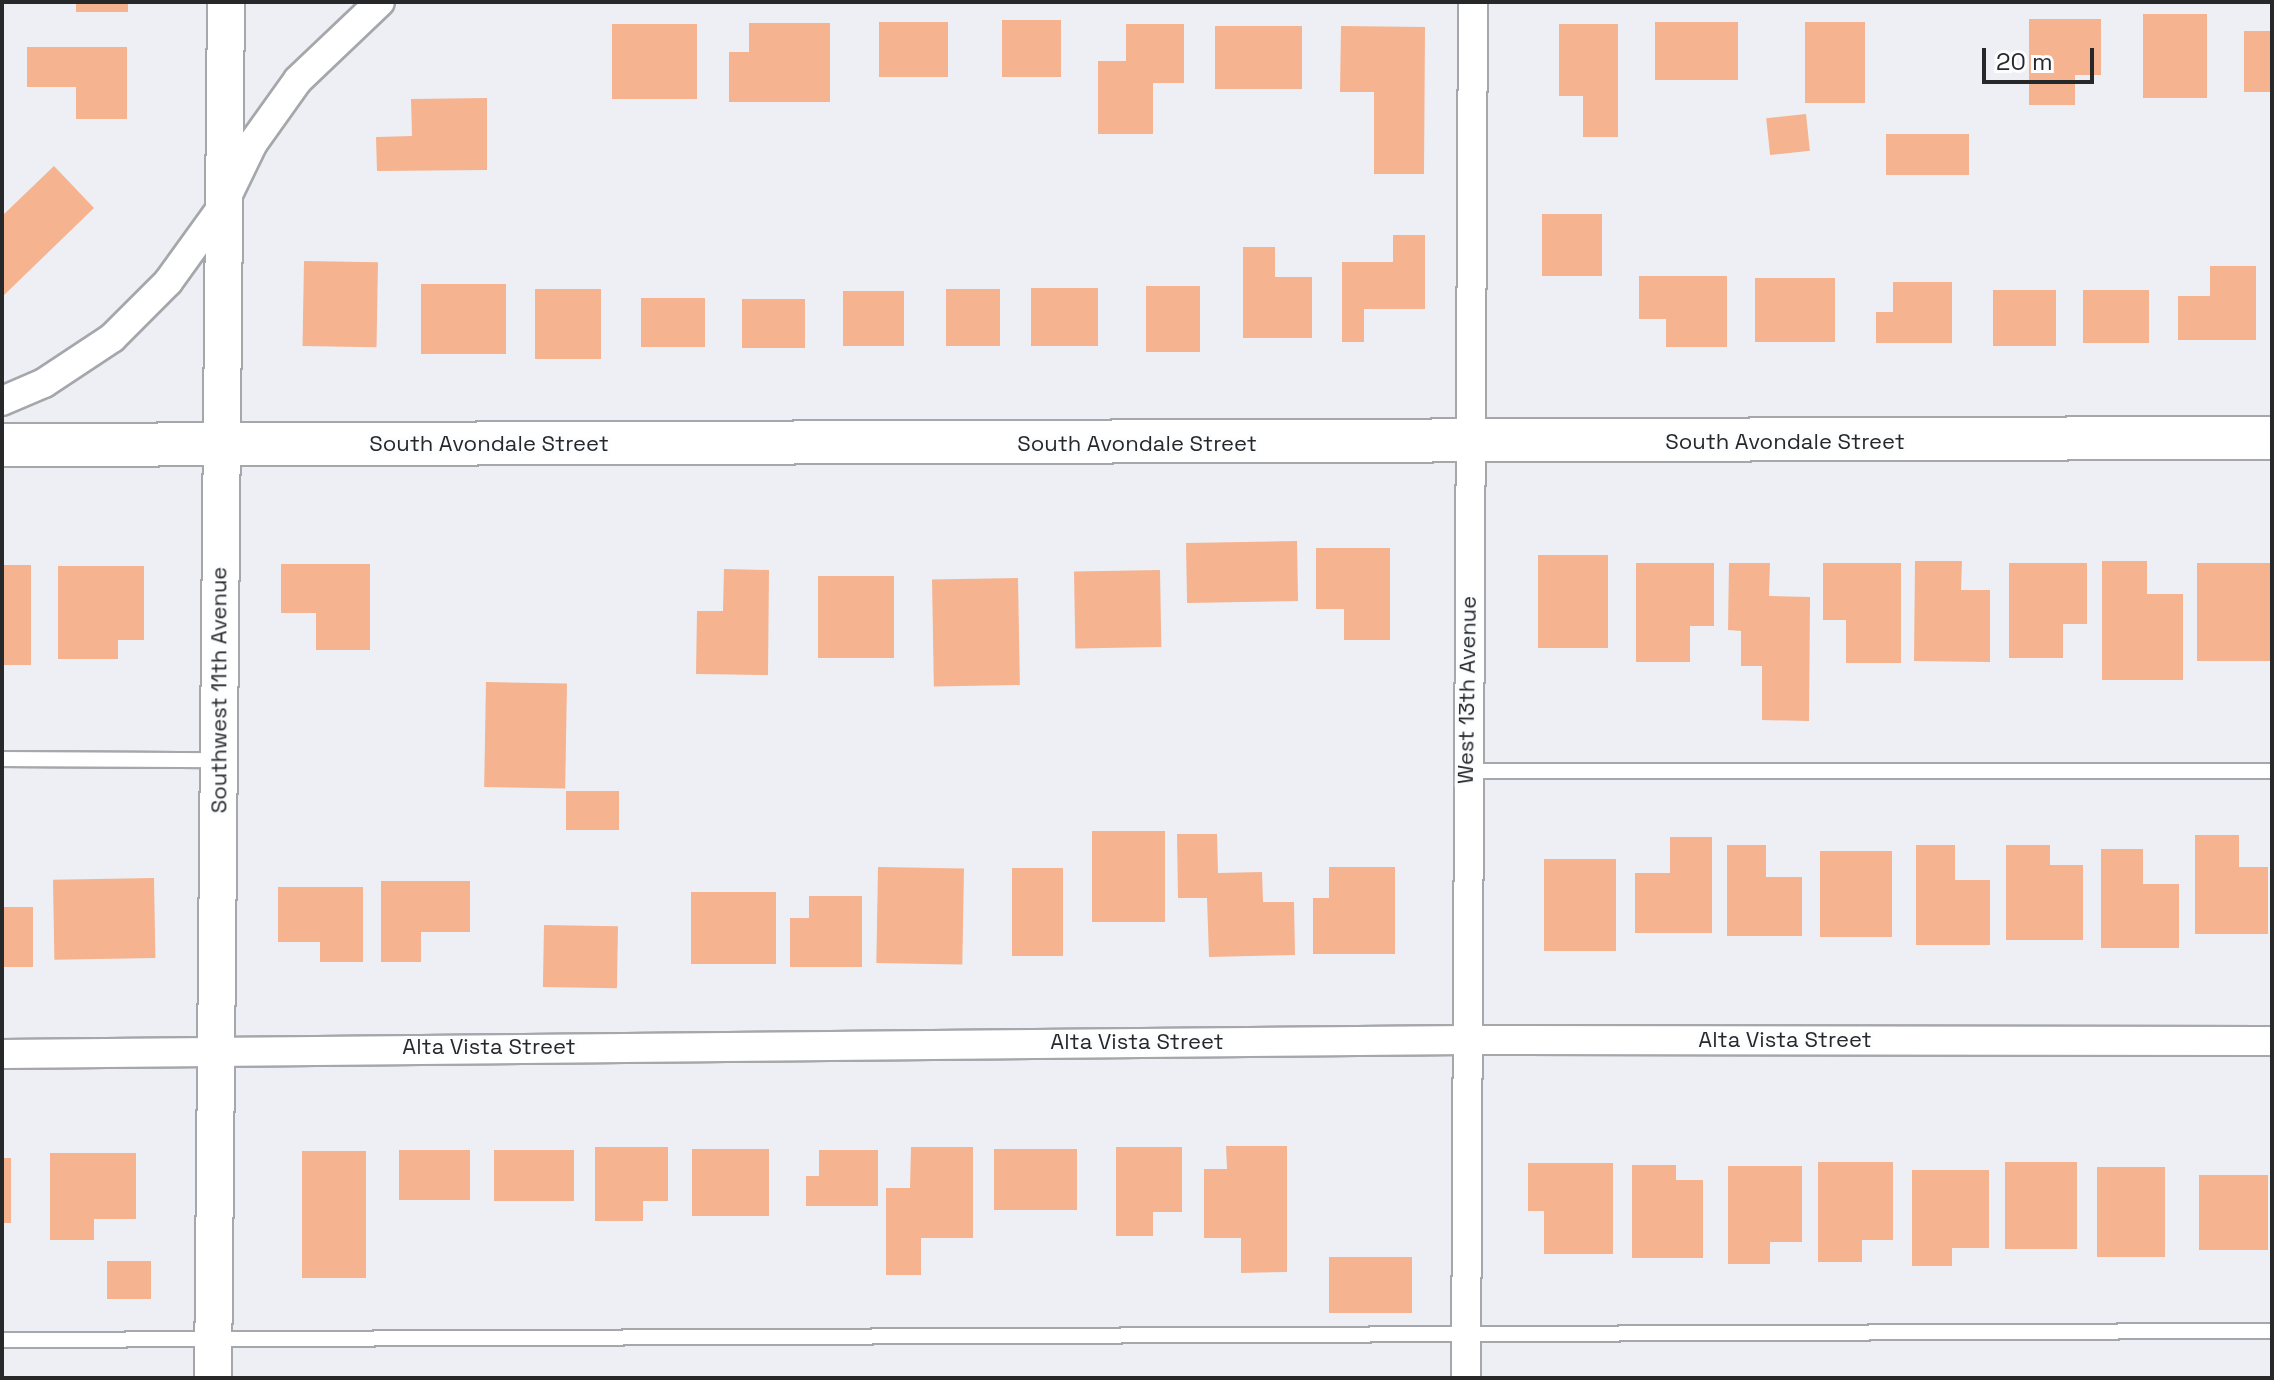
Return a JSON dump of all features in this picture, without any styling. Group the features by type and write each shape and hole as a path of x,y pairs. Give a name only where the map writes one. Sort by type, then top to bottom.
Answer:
{"main road":[{"name":"South Avondale Street","path":"2,445 1473,444 2272,438"}],"street":[{"name":"Southwest 11th Avenue","path":"213,1378 226,2"},
{"path":"2,401 44,383 112,338 168,282 222,207 253,143 298,80 380,2"},
{"name":"West 13th Avenue","path":"1466,1378 1465,771 1473,444 1473,2"},
{"name":"Alta Vista Street","path":"2,1054 1465,1040 2272,1041"}],"lane":[{"path":"2,759 219,760"},
{"path":"1465,771 2272,771"},
{"path":"2,1340 1466,1330 2272,1331"}],"building":[{"path":"76,2 128,2 128,12 76,12"},
{"path":"2143,14 2207,14 2207,98 2143,98"},
{"path":"2029,19 2101,19 2101,75 2075,75 2075,105 2029,105"},
{"path":"1002,20 1061,20 1061,77 1002,77"},
{"path":"879,22 948,22 948,77 879,77"},
{"path":"1655,22 1738,22 1738,80 1655,80"},
{"path":"1805,22 1865,22 1865,103 1805,103"},
{"path":"749,23 830,23 830,102 729,102 729,52 749,52"},
{"path":"612,24 697,24 697,99 612,99"},
{"path":"1126,24 1184,24 1184,83 1153,83 1153,134 1098,134 1098,61 1126,61"},
{"path":"1559,24 1618,24 1618,137 1583,137 1583,96 1559,96"},
{"path":"1215,26 1302,26 1302,89 1215,89"},
{"path":"1341,26 1425,27 1424,174 1374,174 1374,92 1340,92"},
{"path":"2244,31 2272,31 2272,92 2244,92"},
{"path":"27,47 127,47 127,119 76,119 76,87 27,87"},
{"path":"487,98 487,170 377,171 376,137 412,136 411,99"},
{"path":"1806,114 1810,151 1770,155 1766,118"},
{"path":"1886,134 1969,134 1969,175 1886,175"},
{"path":"54,166 94,208 2,297 2,216"},
{"path":"1542,214 1602,214 1602,276 1542,276"},
{"path":"1393,235 1425,235 1425,309 1364,309 1364,342 1342,342 1342,262 1393,262"},
{"path":"1243,247 1275,247 1275,277 1312,277 1312,338 1243,338"},
{"path":"304,261 378,262 377,347 303,346"},
{"path":"2210,266 2256,266 2256,340 2178,340 2178,296 2210,296"},
{"path":"1639,276 1727,276 1727,347 1666,347 1666,319 1639,319"},
{"path":"1755,278 1835,278 1835,342 1755,342"},
{"path":"1893,282 1952,282 1952,343 1876,343 1876,312 1893,312"},
{"path":"421,284 506,284 506,354 421,354"},
{"path":"1146,286 1200,286 1200,352 1146,352"},
{"path":"1031,288 1098,288 1098,346 1031,346"},
{"path":"535,289 601,289 601,359 535,359"},
{"path":"946,289 1000,289 1000,346 946,346"},
{"path":"1993,290 2056,290 2056,346 1993,346"},
{"path":"2083,290 2149,290 2149,343 2083,343"},
{"path":"843,291 904,291 904,346 843,346"},
{"path":"641,298 705,298 705,347 641,347"},
{"path":"742,299 805,299 805,348 742,348"},
{"path":"1297,541 1298,601 1187,603 1186,543"},
{"path":"1316,548 1390,548 1390,640 1344,640 1344,609 1316,609"},
{"path":"1538,555 1608,555 1608,648 1538,648"},
{"path":"1915,561 1962,561 1961,590 1990,590 1990,662 1914,661"},
{"path":"2102,561 2147,561 2147,594 2183,594 2183,680 2102,680"},
{"path":"1636,563 1714,563 1714,626 1690,626 1690,662 1636,662"},
{"path":"1729,563 1770,563 1769,596 1810,597 1809,721 1762,720 1762,666 1741,666 1741,631 1728,630"},
{"path":"1823,563 1901,563 1901,663 1846,663 1846,620 1823,620"},
{"path":"2009,563 2087,563 2087,624 2063,624 2063,658 2009,658"},
{"path":"2197,563 2271,563 2271,661 2197,661"},
{"path":"281,564 370,564 370,650 316,650 316,613 281,613"},
{"path":"2,565 31,565 31,665 2,665"},
{"path":"58,566 144,566 144,640 118,640 118,659 58,659"},
{"path":"724,569 769,570 768,675 696,674 697,611 723,611"},
{"path":"1160,570 1161,647 1075,648 1074,572"},
{"path":"818,576 894,576 894,658 818,658"},
{"path":"1018,578 1020,685 934,686 932,580"},
{"path":"486,682 567,683 565,788 484,787"},
{"path":"566,791 619,791 619,830 566,830"},
{"path":"1092,831 1165,831 1165,922 1092,922"},
{"path":"1177,834 1217,834 1218,873 1262,872 1263,902 1294,902 1295,955 1209,957 1207,898 1178,898"},
{"path":"2195,835 2239,835 2239,867 2268,867 2268,934 2195,934"},
{"path":"1670,837 1712,837 1712,933 1635,933 1635,873 1670,873"},
{"path":"1727,845 1766,845 1766,877 1802,877 1802,936 1727,936"},
{"path":"1916,845 1955,845 1955,880 1990,880 1990,945 1916,945"},
{"path":"2006,845 2050,845 2050,865 2083,865 2083,940 2006,940"},
{"path":"2101,849 2143,849 2143,884 2179,884 2179,948 2101,948"},
{"path":"1820,851 1892,851 1892,937 1820,937"},
{"path":"1544,859 1616,859 1616,951 1544,951"},
{"path":"878,867 964,869 962,964 876,963"},
{"path":"1329,867 1395,867 1395,954 1313,954 1313,898 1329,898"},
{"path":"1012,868 1063,868 1063,956 1012,956"},
{"path":"154,878 155,958 54,960 53,880"},
{"path":"381,881 470,881 470,932 421,932 421,962 381,962"},
{"path":"278,887 363,887 363,962 320,962 320,942 278,942"},
{"path":"691,892 776,892 776,964 691,964"},
{"path":"809,896 862,896 862,967 790,967 790,918 809,918"},
{"path":"2,907 33,907 33,967 2,967"},
{"path":"544,925 618,926 617,988 543,987"},
{"path":"1226,1146 1287,1146 1287,1272 1241,1273 1241,1238 1204,1238 1204,1169 1227,1169"},
{"path":"595,1147 668,1147 668,1201 643,1201 643,1221 595,1221"},
{"path":"911,1147 973,1147 973,1238 921,1238 921,1275 886,1275 886,1188 910,1188"},
{"path":"1116,1147 1182,1147 1182,1212 1153,1212 1153,1236 1116,1236"},
{"path":"692,1149 769,1149 769,1216 692,1216"},
{"path":"994,1149 1077,1149 1077,1210 994,1210"},
{"path":"399,1150 470,1150 470,1200 399,1200"},
{"path":"494,1150 574,1150 574,1201 494,1201"},
{"path":"819,1150 878,1150 878,1206 806,1206 806,1176 819,1176"},
{"path":"302,1151 366,1151 366,1278 302,1278"},
{"path":"50,1153 136,1153 136,1219 94,1219 94,1240 50,1240"},
{"path":"2,1158 11,1158 11,1223 2,1223"},
{"path":"1818,1162 1893,1162 1893,1240 1862,1240 1862,1262 1818,1262"},
{"path":"2005,1162 2077,1162 2077,1249 2005,1249"},
{"path":"1528,1163 1613,1163 1613,1254 1544,1254 1544,1211 1528,1211"},
{"path":"1632,1165 1676,1165 1676,1180 1703,1180 1703,1258 1632,1258"},
{"path":"1728,1166 1802,1166 1802,1242 1770,1242 1770,1264 1728,1264"},
{"path":"2097,1167 2165,1167 2165,1257 2097,1257"},
{"path":"1912,1170 1989,1170 1989,1248 1952,1248 1952,1266 1912,1266"},
{"path":"2199,1175 2268,1175 2268,1250 2199,1250"},
{"path":"1329,1257 1412,1257 1412,1313 1329,1313"},
{"path":"107,1261 151,1261 151,1299 107,1299"}]}
